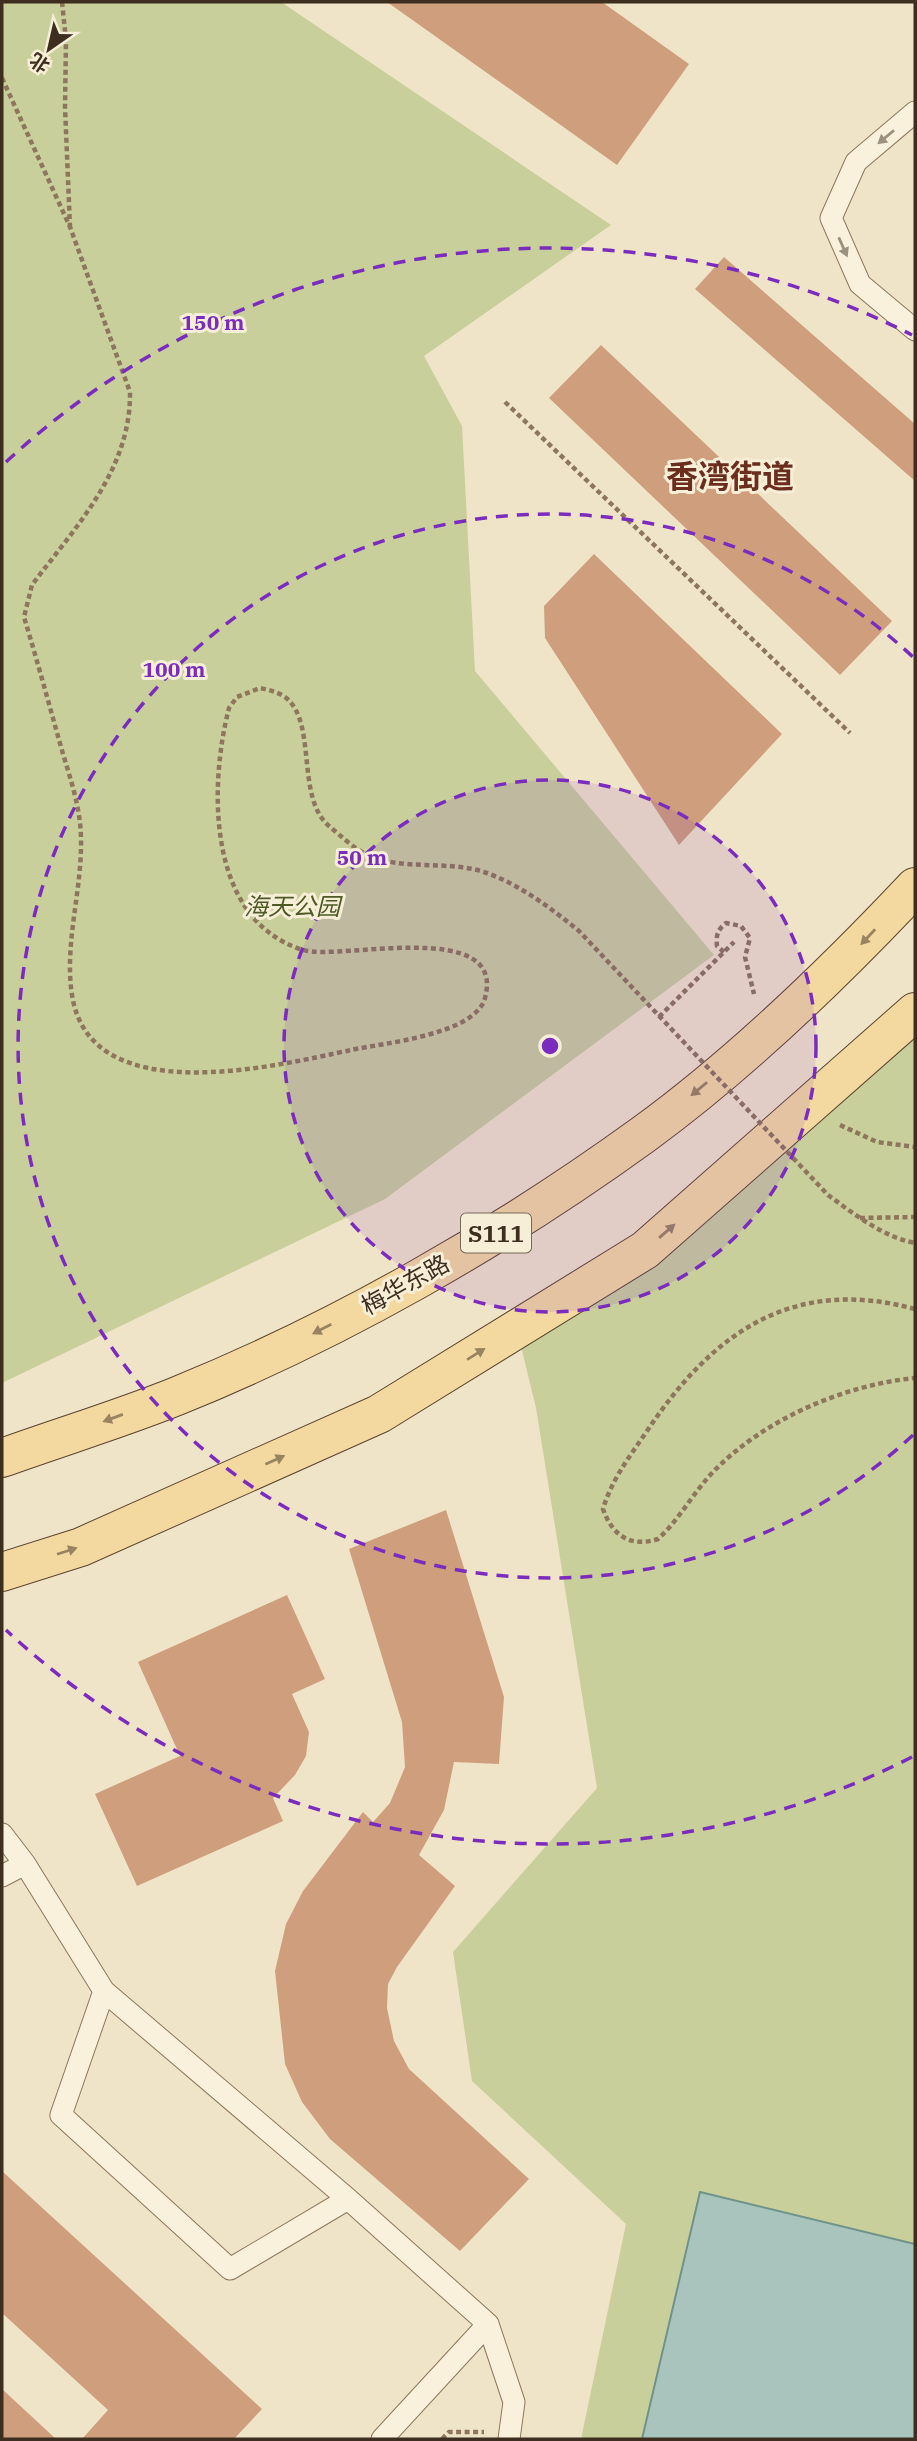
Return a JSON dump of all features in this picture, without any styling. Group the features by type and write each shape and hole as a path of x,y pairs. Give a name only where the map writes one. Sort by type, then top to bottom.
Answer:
{"main road":[{"name":"梅华东路","path":"2,1458 177,1395 320,1331 502,1230 646,1133 764,1035 859,947 915,887"},
{"path":"2,1572 80,1547 379,1414 645,1250 915,1012"}],"lane":[{"path":"915,112 856,162 831,218 860,284 915,330"},
{"path":"2,1834 25,1864 104,1991 348,2199 488,2324 514,2402 510,2435"},
{"path":"2,1876 25,1864"},
{"path":"104,1991 61,2115 230,2269 348,2199"},
{"path":"382,2439 488,2324"}],"path":[{"path":"62,2 66,40 65,107 70,227"},
{"path":"2,78 70,227 130,391 130,412 108,482 32,585 24,617 79,810 80,869 70,969 78,1020 93,1038 129,1063 178,1073 256,1069 442,1031 476,1014 485,999 486,981 481,966 471,957 457,951 410,947 327,954 301,949 259,922 240,897 222,853 216,825 217,798 229,708 237,697 260,688 286,697 297,710 314,802 326,823 368,855 422,864 457,865 486,873 545,904 579,931 828,1195 860,1219 905,1241 915,1243"},
{"path":"505,402 850,733"},
{"path":"724,952 717,946 716,936 720,928 726,923 741,926 750,938 745,957 764,1035"},
{"path":"659,1017 734,942"},
{"path":"805,1109 877,1142 915,1147"},
{"path":"860,1219 915,1217"},
{"path":"915,1309 890,1302 850,1299 814,1302 787,1308 751,1323 728,1339 680,1385 615,1479 603,1509 609,1526 621,1538 648,1542 658,1539 713,1473 741,1446 770,1426 856,1391 915,1378"},
{"path":"442,2439 449,2432 510,2435"}],"green space":[{"name":"海天公园","path":"2,2 281,2 611,225 424,356 462,426 475,671 714,955 385,1199 2,1383"},
{"path":"915,1012 915,2439 581,2439 626,2224 472,2081 453,1952 597,1788 536,1408 517,1330"}],"water":[{"path":"700,2192 915,2244 915,2439 642,2439"}],"building":[{"path":"387,2 602,2 689,64 617,165"},
{"path":"724,257 915,424 915,481 695,289"},
{"path":"601,345 892,621 840,675 549,398"},
{"path":"594,554 782,734 679,845 545,638 544,606"},
{"path":"446,1510 504,1697 499,1764 454,1762 444,1810 419,1855 455,1886 397,1967 388,1984 387,2008 394,2041 409,2069 529,2179 460,2251 330,2139 302,2102 285,2064 275,1971 286,1924 303,1891 363,1812 373,1822 390,1803 405,1767 402,1722 349,1549"},
{"path":"287,1595 325,1679 292,1694 309,1732 306,1756 295,1775 273,1798 283,1821 137,1886 95,1794 180,1756 138,1662"},
{"path":"2,2171 262,2409 234,2439 82,2439 108,2410 2,2313"},
{"path":"2,2389 56,2439 2,2439"}],"district":[{"name":"香湾街道","path":"730,476"}]}
